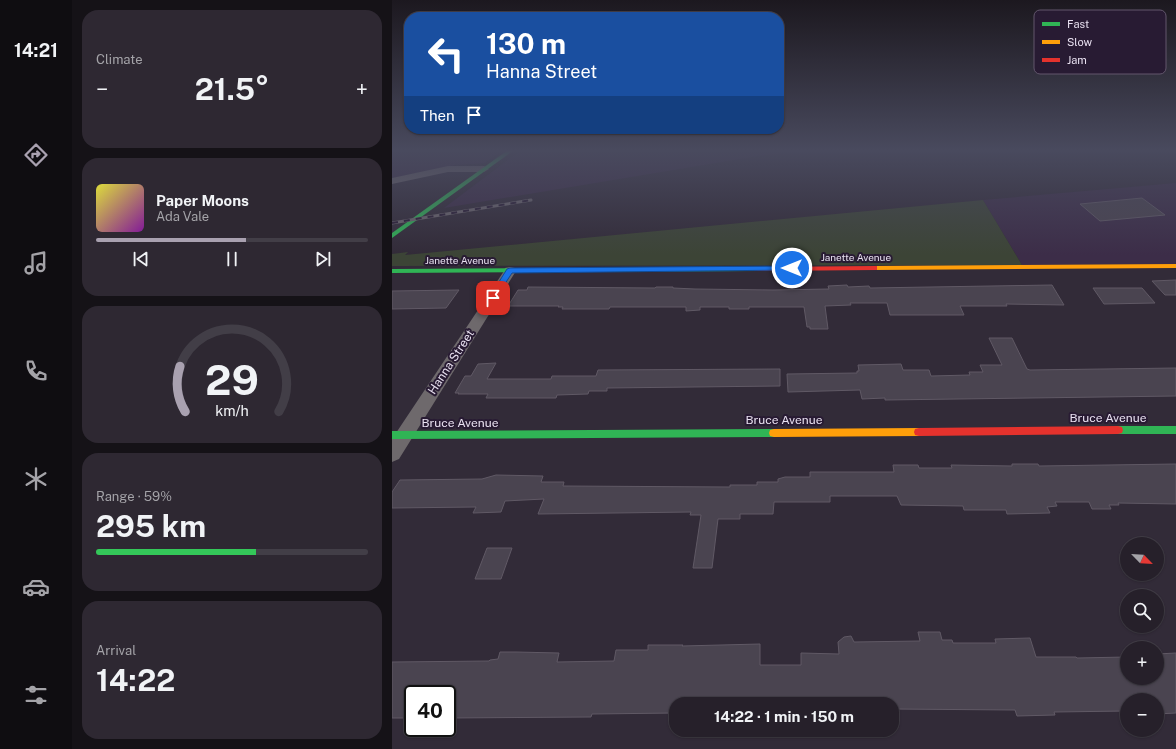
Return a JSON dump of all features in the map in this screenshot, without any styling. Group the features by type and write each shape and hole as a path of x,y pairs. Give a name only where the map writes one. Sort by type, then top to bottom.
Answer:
{"street":[{"path":"392,236 462,185"},
{"name":"Janette Avenue","path":"392,271 1176,266"},
{"name":"Hanna Street","path":"392,454 398,435 510,270"},
{"name":"Bruce Avenue","path":"398,435 1176,430"}],"shaded area":[{"path":"475,185 583,185 444,208"},
{"path":"1154,185 1176,185 1176,264 1022,265 983,200"}],"green space":[{"path":"983,200 1022,265 392,266 392,254 408,252 405,255"}],"building":[{"path":"1142,198 1165,215 1100,221 1080,204"},
{"path":"1176,280 1176,295 1165,295 1152,281"},
{"path":"847,285 848,287 869,286 870,288 1052,285 1064,305 1006,304 1007,306 960,306 964,315 890,315 887,303 850,303 851,305 825,306 828,329 810,329 810,327 807,327 804,307 749,307 749,309 729,309 729,307 700,307 700,310 686,311 686,307 610,307 609,309 562,309 563,307 558,307 559,306 508,306 518,290 527,290 528,287 673,287 695,289 773,290 829,289 828,286"},
{"path":"1093,288 1142,288 1155,303 1104,304"},
{"path":"459,290 446,308 392,309 392,291"},
{"path":"989,338 1012,338 1027,369 1030,370 1176,368 1176,396 885,400 885,398 862,399 860,390 788,392 787,374 857,373 857,371 859,371 858,365 901,364 903,370 929,370 931,376 970,375 969,372 983,372 980,365 1002,365"},
{"path":"496,363 487,379 551,379 552,376 596,376 598,370 780,369 780,386 607,388 607,391 589,391 588,394 557,395 556,398 486,398 488,394 455,393 465,376 471,376 478,364"},
{"path":"1012,464 1038,464 1039,466 1176,464 1176,504 1118,503 1119,505 1109,505 1111,509 1092,509 1089,502 1055,502 1057,506 1047,507 1050,513 1007,514 1006,510 964,510 963,506 901,505 897,496 830,496 830,502 774,502 773,514 740,514 740,519 718,519 712,568 693,568 701,515 690,515 691,512 538,514 544,499 505,501 501,512 473,513 476,507 392,508 392,492 400,480 482,479 496,475 543,476 541,482 564,482 563,486 730,487 730,485 757,485 757,482 778,482 778,479 785,477 810,477 810,472 894,472 893,465 918,465 919,468 952,468 951,465 1012,466"},
{"path":"487,548 512,548 501,579 475,579"},
{"path":"918,632 940,632 942,640 952,640 953,643 996,643 995,639 1030,638 1036,657 1120,657 1120,685 1164,685 1164,654 1176,653 1176,713 1164,714 1164,693 1120,693 1120,711 1054,712 1055,715 1017,716 1015,710 899,709 899,697 669,697 669,713 592,714 591,717 456,718 456,685 404,685 404,718 392,718 392,662 489,661 498,659 500,652 559,653 557,662 614,661 616,650 648,650 648,645 683,645 682,646 760,644 760,665 801,665 801,653 839,654 838,642 844,637 851,636 854,642 920,641"}],"railway":[{"path":"392,223 531,200"}],"traffic: fast":[{"path":"392,236 463,185"},
{"path":"392,271 755,269"},
{"path":"1118,430 1176,430"},
{"path":"392,435 774,433"}],"traffic: slow":[{"path":"874,268 1176,266"},
{"path":"774,433 919,432"}],"traffic: jam":[{"path":"755,269 874,268"},
{"path":"919,432 1118,430"}],"route":[{"path":"493,298 510,270 792,268"}]}
